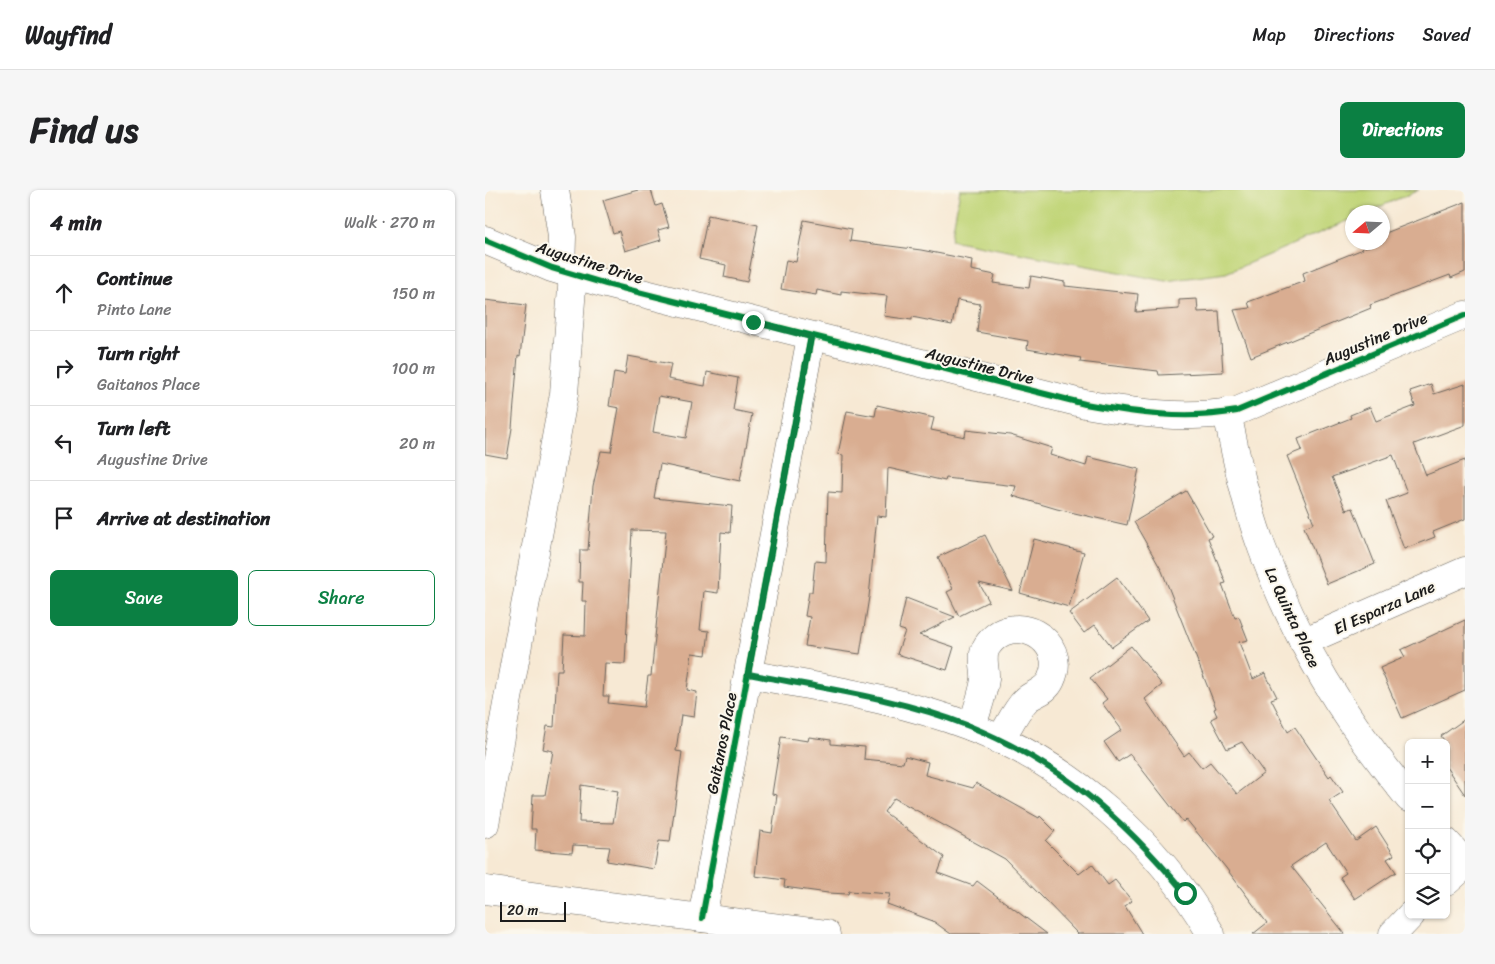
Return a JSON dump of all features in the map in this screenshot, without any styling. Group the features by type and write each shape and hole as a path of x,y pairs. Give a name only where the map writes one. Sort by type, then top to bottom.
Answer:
{"street":[{"name":"Augustine Drive","path":"485,824 564,394 567,272 555,190"},
{"name":"Augustine Drive","path":"485,240 567,272 811,337 1085,404 1136,413 1182,416 1227,412 1261,402 1465,315"},
{"name":"Gaitanos Place","path":"702,918 811,337"},
{"name":"La Quinta Place","path":"1227,412 1261,547 1303,642 1347,717 1405,793"},
{"name":"El Esparza Lane","path":"1303,642 1465,571"},
{"path":"971,727 985,678 982,662 987,646 998,634 1013,628 1028,629 1043,636 1052,650 1055,666 1051,681 1040,693 1025,700 1000,740"},
{"path":"748,674 869,697 922,711 971,727 1045,764 1120,821 1156,858 1185,893 1211,934"},
{"path":"1450,847 1465,864 1450,878"},
{"path":"485,890 826,934"},
{"path":"1393,934 1407,919"}],"green space":[{"path":"960,190 1419,190 1384,205 1345,205 1345,222 1226,273 1166,281 951,240"}],"building":[{"path":"638,190 651,190 656,206 662,204 669,227 658,230 661,240 625,251 619,231 613,233 603,200"},
{"path":"1465,202 1465,272 1451,278 1450,275 1370,305 1371,308 1251,357 1234,310 1250,308 1248,302 1305,281 1303,273 1360,250 1390,250 1390,231"},
{"path":"708,215 758,225 747,282 724,277 726,265 699,259"},
{"path":"804,220 852,229 850,241 921,250 972,260 971,270 995,275 993,283 1029,288 1031,276 1065,282 1065,286 1138,294 1136,312 1179,309 1179,300 1197,299 1198,312 1219,311 1223,372 1159,375 1158,371 1080,362 1081,358 1027,349 1028,341 977,332 980,304 957,300 952,325 912,317 912,320 884,316 887,296 841,291 841,295 817,290 816,295 781,289 786,260 796,262"},
{"path":"485,300 526,305 520,356 518,355 512,428 507,458 485,454"},
{"path":"628,356 671,364 668,379 705,386 707,372 738,378 733,410 752,414 740,481 660,464 654,498 732,506 730,533 721,532 718,593 704,591 700,630 709,631 706,655 692,653 687,690 697,692 694,717 681,715 676,751 682,752 670,842 659,841 654,869 607,861 610,847 573,845 572,853 535,850 536,829 531,829 533,795 545,795 553,751 543,749 547,726 554,727 557,670 562,670 564,635 585,636 586,601 582,601 583,582 579,582 580,550 588,550 593,486 601,451 611,452 619,408 609,406 614,372 625,374","holes":["659,396 692,402 686,438 653,432","632,530 666,531 651,676 648,676 644,707 608,703 609,696 603,696 605,663 625,664","581,785 618,791 613,823 579,822"]},
{"path":"1431,384 1434,394 1465,384 1465,425 1414,444 1426,475 1465,460 1465,519 1433,532 1435,537 1404,549 1386,501 1407,493 1393,455 1332,477 1346,510 1353,508 1375,564 1327,584 1304,527 1314,523 1287,456 1302,450 1298,439 1351,418 1350,415 1370,407 1376,421 1415,406 1410,391"},
{"path":"877,405 934,418 931,430 965,437 966,430 1010,435 1052,448 1050,455 1086,466 1088,457 1139,469 1127,525 1057,509 1013,496 1016,486 946,478 945,481 888,468 886,517 877,516 869,597 860,654 805,646 810,617 805,616 809,592 812,592 815,561 826,562 828,492 842,493 843,455 838,454 847,411 875,416"},
{"path":"1186,491 1212,536 1208,538 1226,583 1222,584 1235,618 1239,617 1248,640 1239,642 1253,679 1265,673 1277,697 1271,699 1288,732 1295,727 1329,777 1331,775 1343,792 1329,801 1356,841 1376,827 1394,855 1387,859 1396,872 1355,899 1340,877 1346,873 1326,842 1291,866 1345,934 1253,934 1267,923 1226,868 1186,819 1183,822 1130,754 1118,762 1104,742 1122,730 1102,703 1107,699 1090,678 1131,646 1162,685 1145,699 1184,756 1189,752 1202,768 1210,762 1237,794 1264,773 1242,742 1227,749 1211,719 1217,716 1214,709 1216,708 1162,571 1134,522"},
{"path":"985,535 1013,591 979,583 989,601 959,616 947,592 953,589 938,557"},
{"path":"1034,539 1084,552 1069,607 1020,593"},
{"path":"1117,577 1148,621 1112,647 1095,625 1084,633 1069,613"},
{"path":"906,598 955,617 919,635 954,647 947,670 897,654 905,631 899,629"},
{"path":"1465,620 1465,690 1402,718 1380,668 1405,657 1401,650"},
{"path":"1465,719 1465,795 1450,773 1450,739 1443,739 1441,736"},
{"path":"781,737 808,741 809,737 831,740 831,744 865,747 864,759 903,763 905,756 928,762 925,775 973,788 976,783 1039,818 1040,816 1055,831 1046,841 1079,874 1092,864 1108,885 1115,880 1132,901 1125,906 1142,934 1078,934 1005,859 894,798 884,812 944,857 938,873 973,886 977,881 1047,934 951,934 933,921 887,904 890,894 849,891 848,894 828,893 784,887 785,880 755,876 760,831 772,833 777,795 772,794"}],"cycle path":[{"path":"485,240 552,268 606,284 1085,404 1161,414 1198,415 1237,411 1465,315"},
{"path":"702,918 811,337"}],"route":[{"path":"753,322 811,337 748,674 869,697 922,711 967,725 1010,744 1045,764 1078,787 1120,821 1156,858 1185,893"}]}
